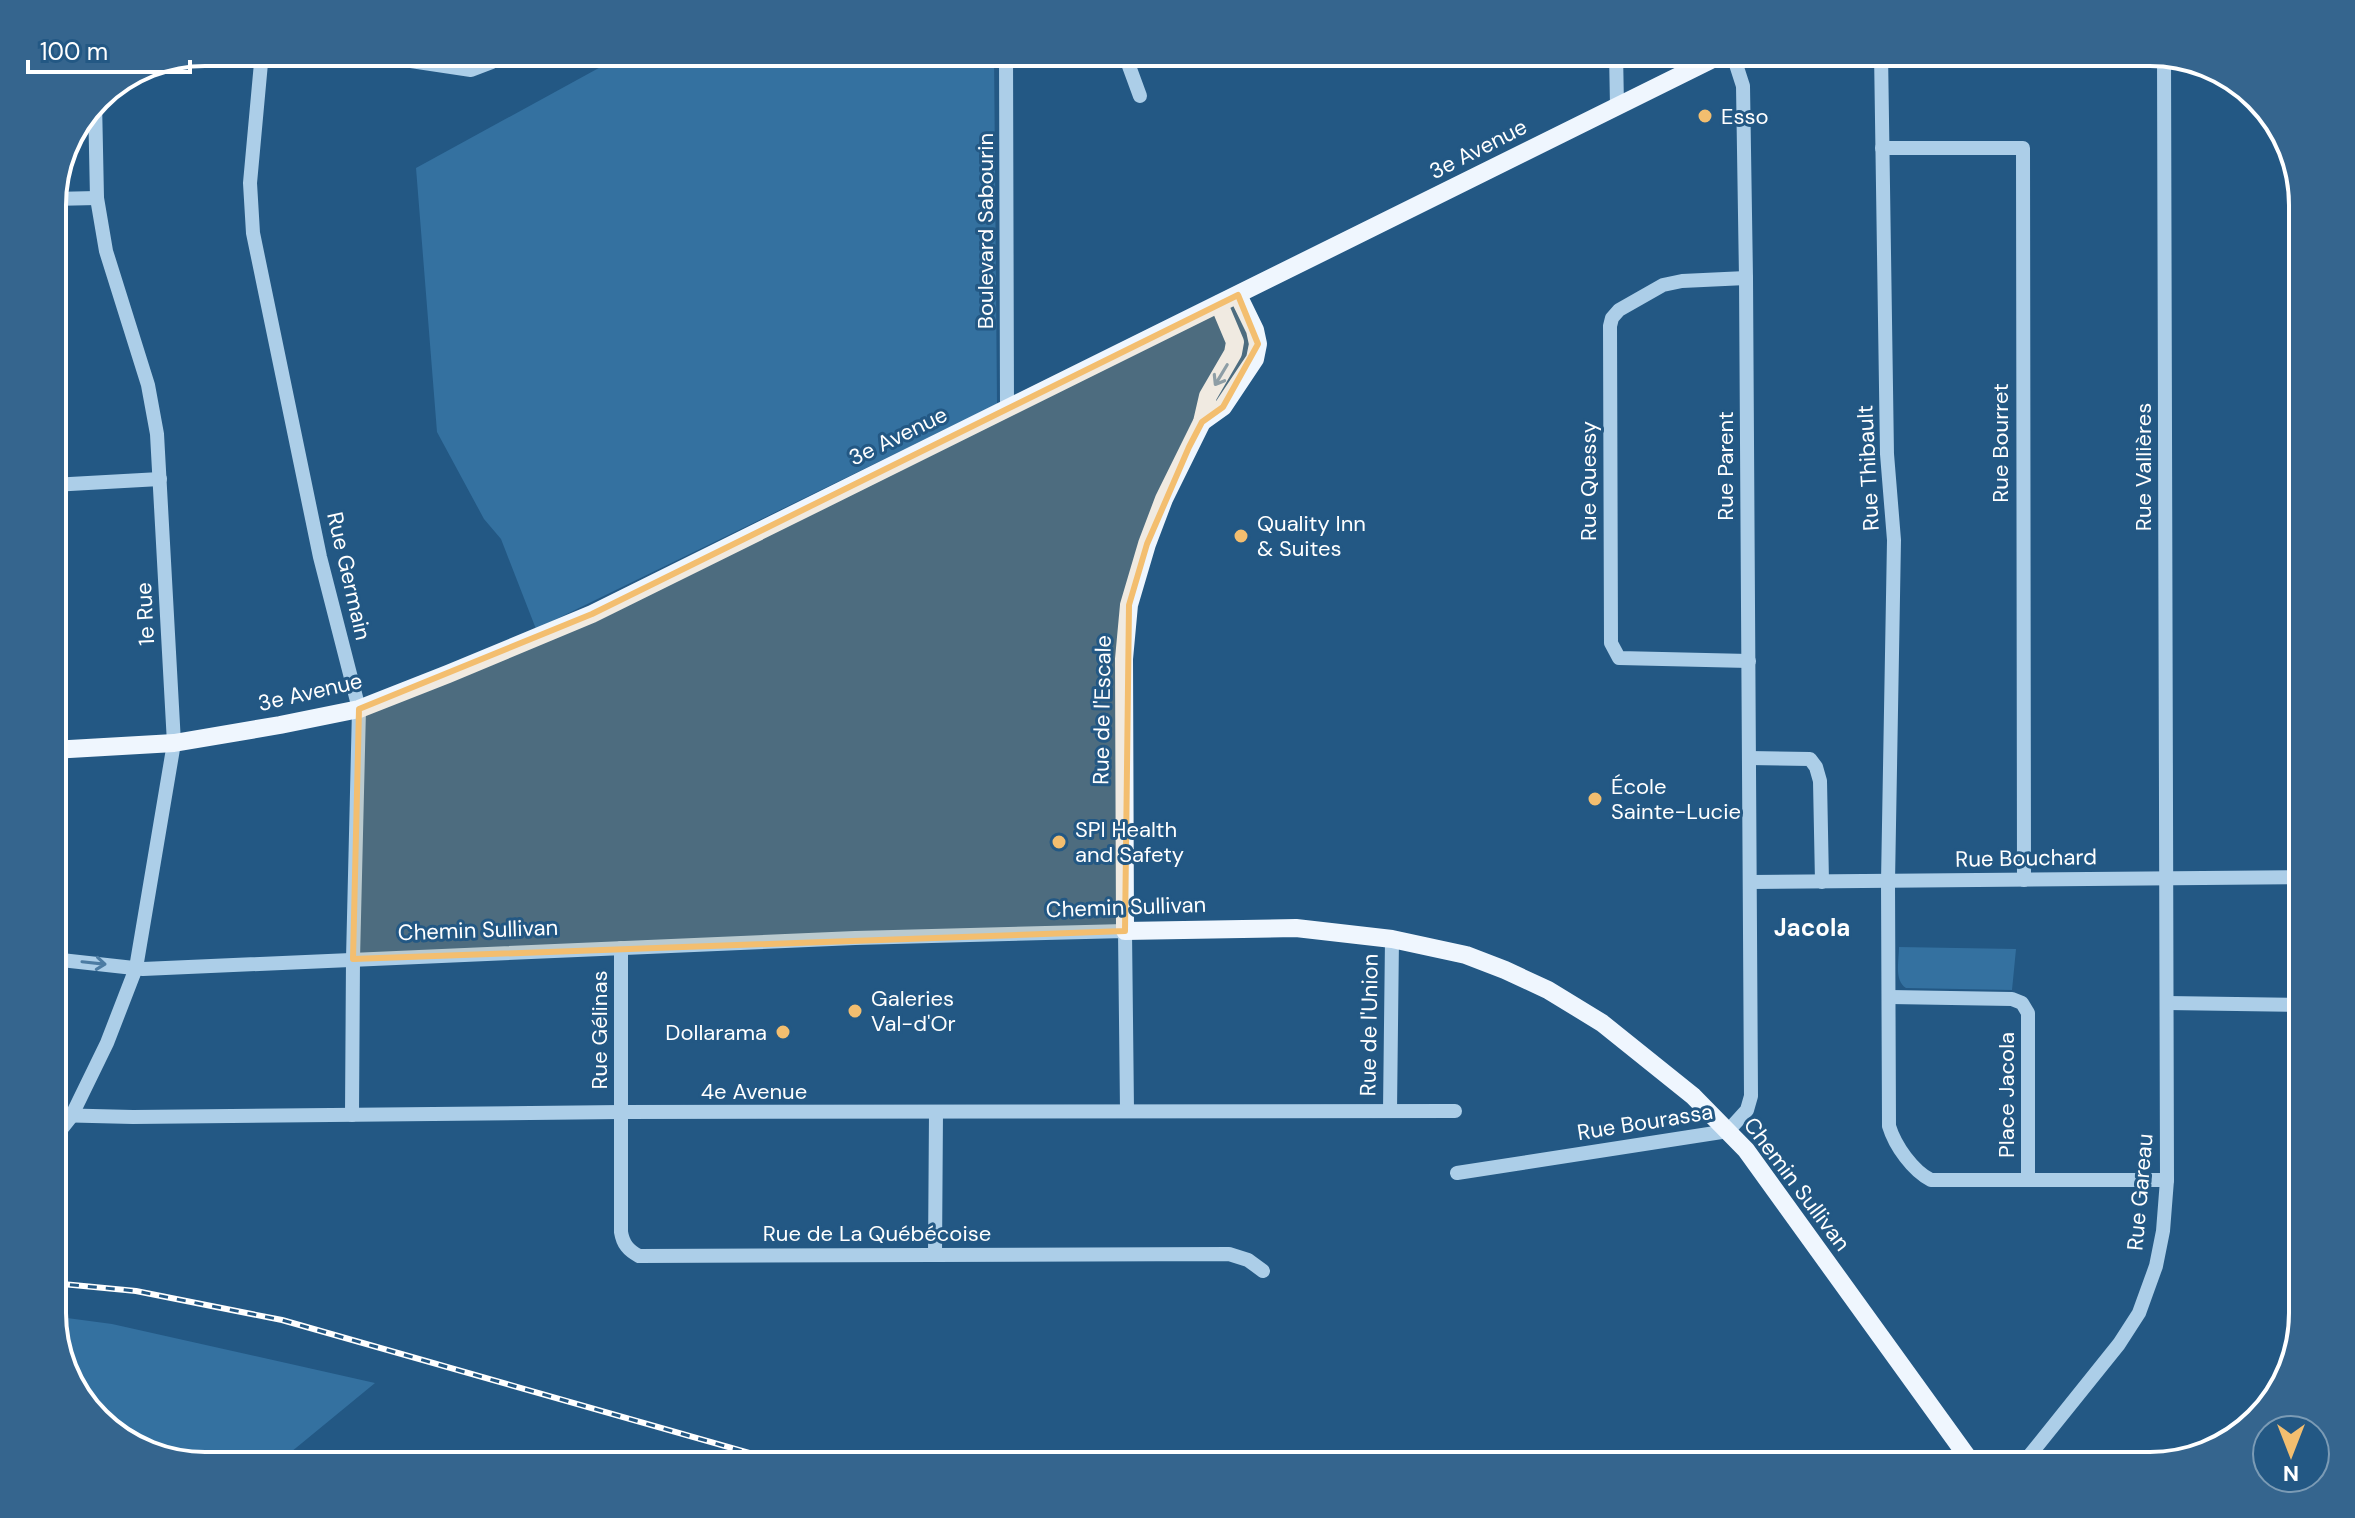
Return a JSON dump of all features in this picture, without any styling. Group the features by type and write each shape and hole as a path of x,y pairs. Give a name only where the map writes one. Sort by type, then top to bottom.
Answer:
{"main road":[{"name":"3e Avenue","path":"66,749 174,743 359,709 592,614 1701,66"},
{"name":"Rue de l'Escale","path":"1202,422 1223,407 1255,359 1258,344 1255,330 1238,295"},
{"name":"Rue de l'Escale","path":"1125,931 1124,659 1129,605 1164,499 1202,422 1208,396 1229,361 1235,342 1219,304"},
{"name":"Chemin Sullivan","path":"1125,931 1296,928 1392,939 1466,955 1548,990 1602,1023 1693,1096 1746,1150 1964,1452"}],"street":[{"name":"Rue Germain","path":"261,66 250,183 253,233 320,557 359,709 352,1115"},
{"path":"444,66 471,70 482,66"},
{"name":"Boulevard Sabourin","path":"1006,66 1007,409"},
{"path":"1129,66 1140,96"},
{"path":"1616,66 1617,106"},
{"name":"Rue Parent","path":"1735,66 1743,86 1750,882"},
{"name":"Rue Thibault","path":"1881,66 1887,454 1894,540 1888,882"},
{"name":"Rue Vallières","path":"2164,68 2166,877"},
{"name":"1e Rue","path":"66,1123 107,1043 136,968 174,743 157,434 148,385 106,251 97,198 95,120"},
{"name":"Rue Bourret","path":"1882,148 2023,148 2024,880"},
{"path":"66,199 97,198"},
{"name":"Rue Quessy","path":"1746,278 1663,285 1619,310 1612,318 1611,643 1619,658 1749,661"},
{"path":"66,484 160,479"},
{"path":"1749,758 1810,759 1816,767 1820,781 1822,882"},
{"name":"Rue Gareau","path":"2032,1452 2119,1344 2139,1313 2156,1266 2163,1231 2167,1180 2166,877"},
{"name":"Rue Bouchard","path":"1750,882 2289,877"},
{"name":"Rue Bourassa","path":"1457,1173 1728,1131 1747,1110 1751,1096 1750,882"},
{"name":"Place Jacola","path":"1888,882 1889,1126 1893,1138 1921,1175 1931,1180 2167,1180"},
{"name":"Chemin Sullivan","path":"66,960 136,968 855,938 1125,931"},
{"name":"Rue de l'Escale","path":"1125,931 1127,1110"},
{"name":"Rue de l'Union","path":"1390,1111 1392,939"},
{"name":"Rue Gélinas","path":"621,948 621,1112"},
{"name":"Place Jacola","path":"1890,997 2012,999 2022,1003 2028,1013 2028,1179"},
{"path":"2167,1003 2289,1005"},
{"name":"4e Avenue","path":"66,1116 1455,1111"},
{"name":"Rue de La Québécoise","path":"621,1112 621,1232 623,1242 639,1256 1229,1254 1248,1260 1263,1271"},
{"path":"935,1254 936,1112"}],"highlighted area":[{"path":"1238,295 1258,344 1223,407 1202,422 1189,447 1147,544 1129,605 1125,931 353,959 359,709 592,614"}],"shaded area":[{"path":"602,66 994,66 997,404 536,629 501,539 484,519 437,432 416,168"},
{"path":"1899,947 2016,949 2012,990 1906,988 1899,975"},
{"path":"66,1318 112,1324 375,1383 291,1452 187,1451 143,1438 100,1405 77,1366"}],"railway":[{"path":"66,1284 136,1291 282,1320 746,1452"}],"place":[{"name":"Esso","path":"1705,116"},
{"name":"Quality Inn & Suites","path":"1241,536"},
{"name":"École Sainte-Lucie","path":"1595,799"},
{"name":"SPI Health and Safety","path":"1059,842"},
{"name":"Galeries Val-d'Or","path":"855,1011"},
{"name":"Dollarama","path":"783,1032"}],"district":[{"name":"Jacola","path":"1812,927"}]}
